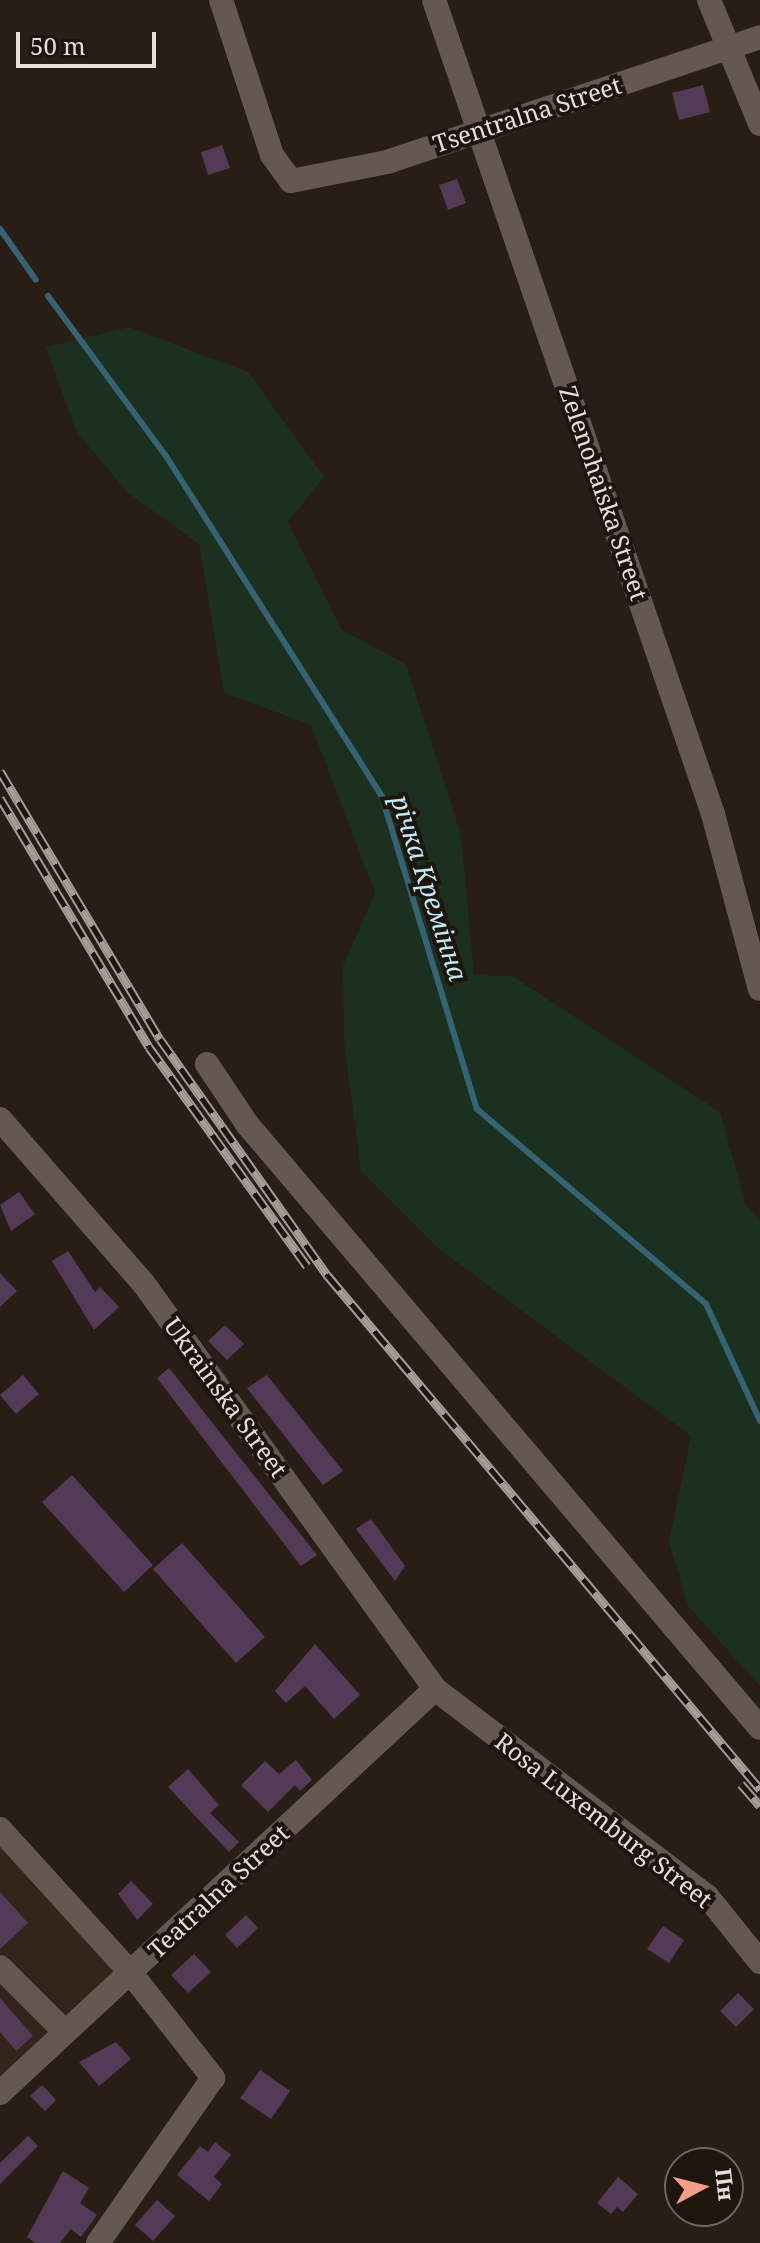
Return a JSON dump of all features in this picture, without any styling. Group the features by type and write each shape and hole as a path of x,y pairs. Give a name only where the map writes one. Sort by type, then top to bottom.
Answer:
{"street":[{"name":"Tsentralna Street","path":"221,0 272,155 291,181 387,162 479,126 727,50 760,37"},
{"name":"Zelenohaiska Street","path":"434,0 713,814 760,989"},
{"path":"709,0 760,124"},
{"path":"207,1064 247,1124 760,1728"},
{"name":"Ukrainska Street","path":"0,1119 144,1284 435,1689"},
{"name":"Rosa Luxemburg Street","path":"435,1689 707,1896 760,1962"},
{"name":"Teatralna Street","path":"0,2093 435,1689"},
{"path":"0,1829 130,1972 213,2078 98,2243"},
{"path":"0,1967 65,2032"}],"shaded area":[{"path":"0,1838 122,1972 0,2084"}],"green space":[{"path":"129,327 248,372 324,477 288,522 342,630 406,664 461,835 474,975 512,976 720,1112 746,1205 760,1220 760,1686 688,1606 669,1542 691,1436 440,1250 361,1171 344,1042 343,966 375,893 311,725 224,693 199,544 128,493 76,431 46,347"}],"building":[{"path":"703,85 710,112 679,120 672,93"},
{"path":"222,145 230,168 208,175 201,152"},
{"path":"457,179 466,203 448,210 439,185"},
{"path":"19,1192 35,1214 11,1231 0,1205"},
{"path":"68,1251 95,1292 100,1287 119,1307 94,1330 52,1261"},
{"path":"0,1273 17,1291 0,1307"},
{"path":"225,1325 244,1344 227,1360 208,1341"},
{"path":"169,1368 317,1555 301,1566 157,1378"},
{"path":"23,1375 39,1394 16,1414 0,1395"},
{"path":"267,1375 343,1471 323,1485 247,1388"},
{"path":"72,1475 153,1565 124,1592 42,1502"},
{"path":"371,1519 405,1566 395,1581 356,1529"},
{"path":"182,1543 265,1637 236,1663 153,1569"},
{"path":"315,1644 360,1695 334,1719 305,1686 286,1703 275,1691"},
{"path":"296,1760 312,1780 300,1791 295,1785 268,1812 241,1785 265,1761 279,1774"},
{"path":"188,1769 219,1805 210,1813 239,1842 229,1852 168,1787"},
{"path":"131,1881 153,1904 137,1920 118,1894"},
{"path":"0,1892 28,1923 0,1949"},
{"path":"246,1915 258,1928 237,1948 225,1935"},
{"path":"663,1926 684,1940 669,1963 647,1949"},
{"path":"194,1954 211,1972 188,1993 171,1975"},
{"path":"738,1993 754,2009 736,2027 720,2011"},
{"path":"0,1998 33,2036 16,2051 0,2032"},
{"path":"116,2042 131,2059 99,2086 79,2062"},
{"path":"260,2070 290,2091 271,2119 240,2098"},
{"path":"42,2085 56,2100 45,2111 30,2096"},
{"path":"28,2136 38,2146 0,2184 0,2163"},
{"path":"215,2142 231,2155 214,2177 222,2184 209,2201 177,2175 200,2146 208,2152"},
{"path":"63,2171 89,2188 80,2203 97,2215 81,2237 71,2229 60,2243 35,2243 27,2237"},
{"path":"618,2177 638,2194 623,2212 617,2207 611,2214 597,2203"},
{"path":"157,2200 175,2216 153,2241 135,2225"}],"waterway":[{"name":"річка Кремінна","path":"0,229 36,280"},
{"name":"річка Кремінна","path":"48,296 166,456 382,797 477,1109 706,1304 760,1421"}],"railway":[{"path":"0,771 160,1039 328,1276 760,1789"},
{"path":"0,798 149,1047 307,1266"},
{"path":"741,1784 760,1806"}]}
